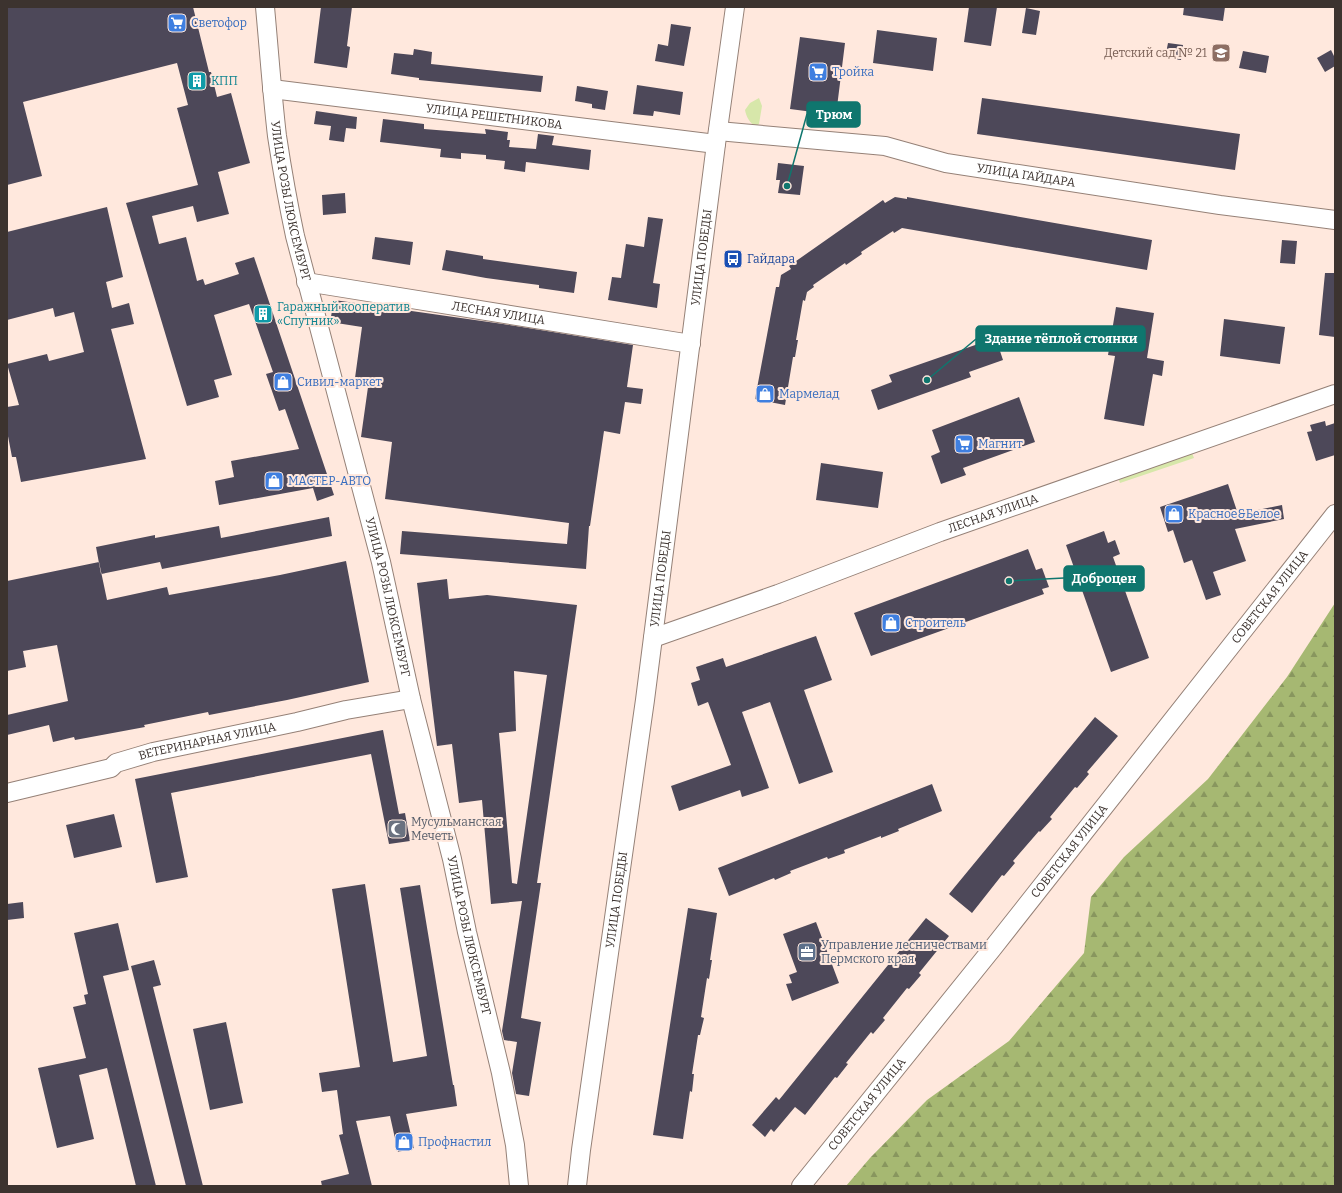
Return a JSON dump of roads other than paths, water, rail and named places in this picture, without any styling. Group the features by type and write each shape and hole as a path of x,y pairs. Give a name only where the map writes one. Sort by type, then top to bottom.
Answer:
{"street":[{"name":"УЛИЦА РОЗЫ ЛЮКСЕМБУРГ","path":"265,7 272,89 285,188 295,236 381,562 411,699 452,859 467,932 501,1073 515,1145 519,1186"},
{"name":"УЛИЦА ПОБЕДЫ","path":"577,1186 653,638 735,7"},
{"name":"УЛИЦА РЕШЕТНИКОВА","path":"272,89 717,138"},
{"name":"УЛИЦА ГАЙДАРА","path":"717,138 885,146 946,163 1220,205 1335,220"},
{"name":"ЛЕСНАЯ УЛИЦА","path":"306,282 691,344"},
{"name":"ЛЕСНАЯ УЛИЦА","path":"653,638 778,594 940,532 1335,394"},
{"name":"СОВЕТСКАЯ УЛИЦА","path":"800,1186 992,949 1335,514"},
{"name":"ВЕТЕРИНАРНАЯ УЛИЦА","path":"7,793 111,768 116,762 153,752 297,722 346,710 411,699"},
{"path":"515,1145 526,1186"},
{"name":"УЛИЦА ПОБЕДЫ","path":"569,1186 581,1150"}],"place":[{"name":"Светофор","path":"177,23"},
{"name":"Детский сад № 21","path":"1221,53"},
{"name":"Тройка","path":"818,72"},
{"name":"КПП","path":"197,81"},
{"name":"Трюм","path":"787,186"},
{"name":"Гайдара","path":"733,259"},
{"name":"Гаражный кооператив «Спутник»","path":"263,314"},
{"name":"Здание тёплой стоянки","path":"927,380"},
{"name":"Сивил-маркет","path":"283,382"},
{"name":"Мармелад","path":"765,394"},
{"name":"Магнит","path":"964,444"},
{"name":"МАСТЕР-АВТО","path":"274,481"},
{"name":"Красное&Белое","path":"1174,514"},
{"name":"Доброцен","path":"1009,581"},
{"name":"Строитель","path":"891,623"},
{"name":"Мусульманская Мечеть","path":"397,829"},
{"name":"Управление лесничествами Пермского края","path":"807,952"},
{"name":"Профнастил","path":"404,1142"}]}
